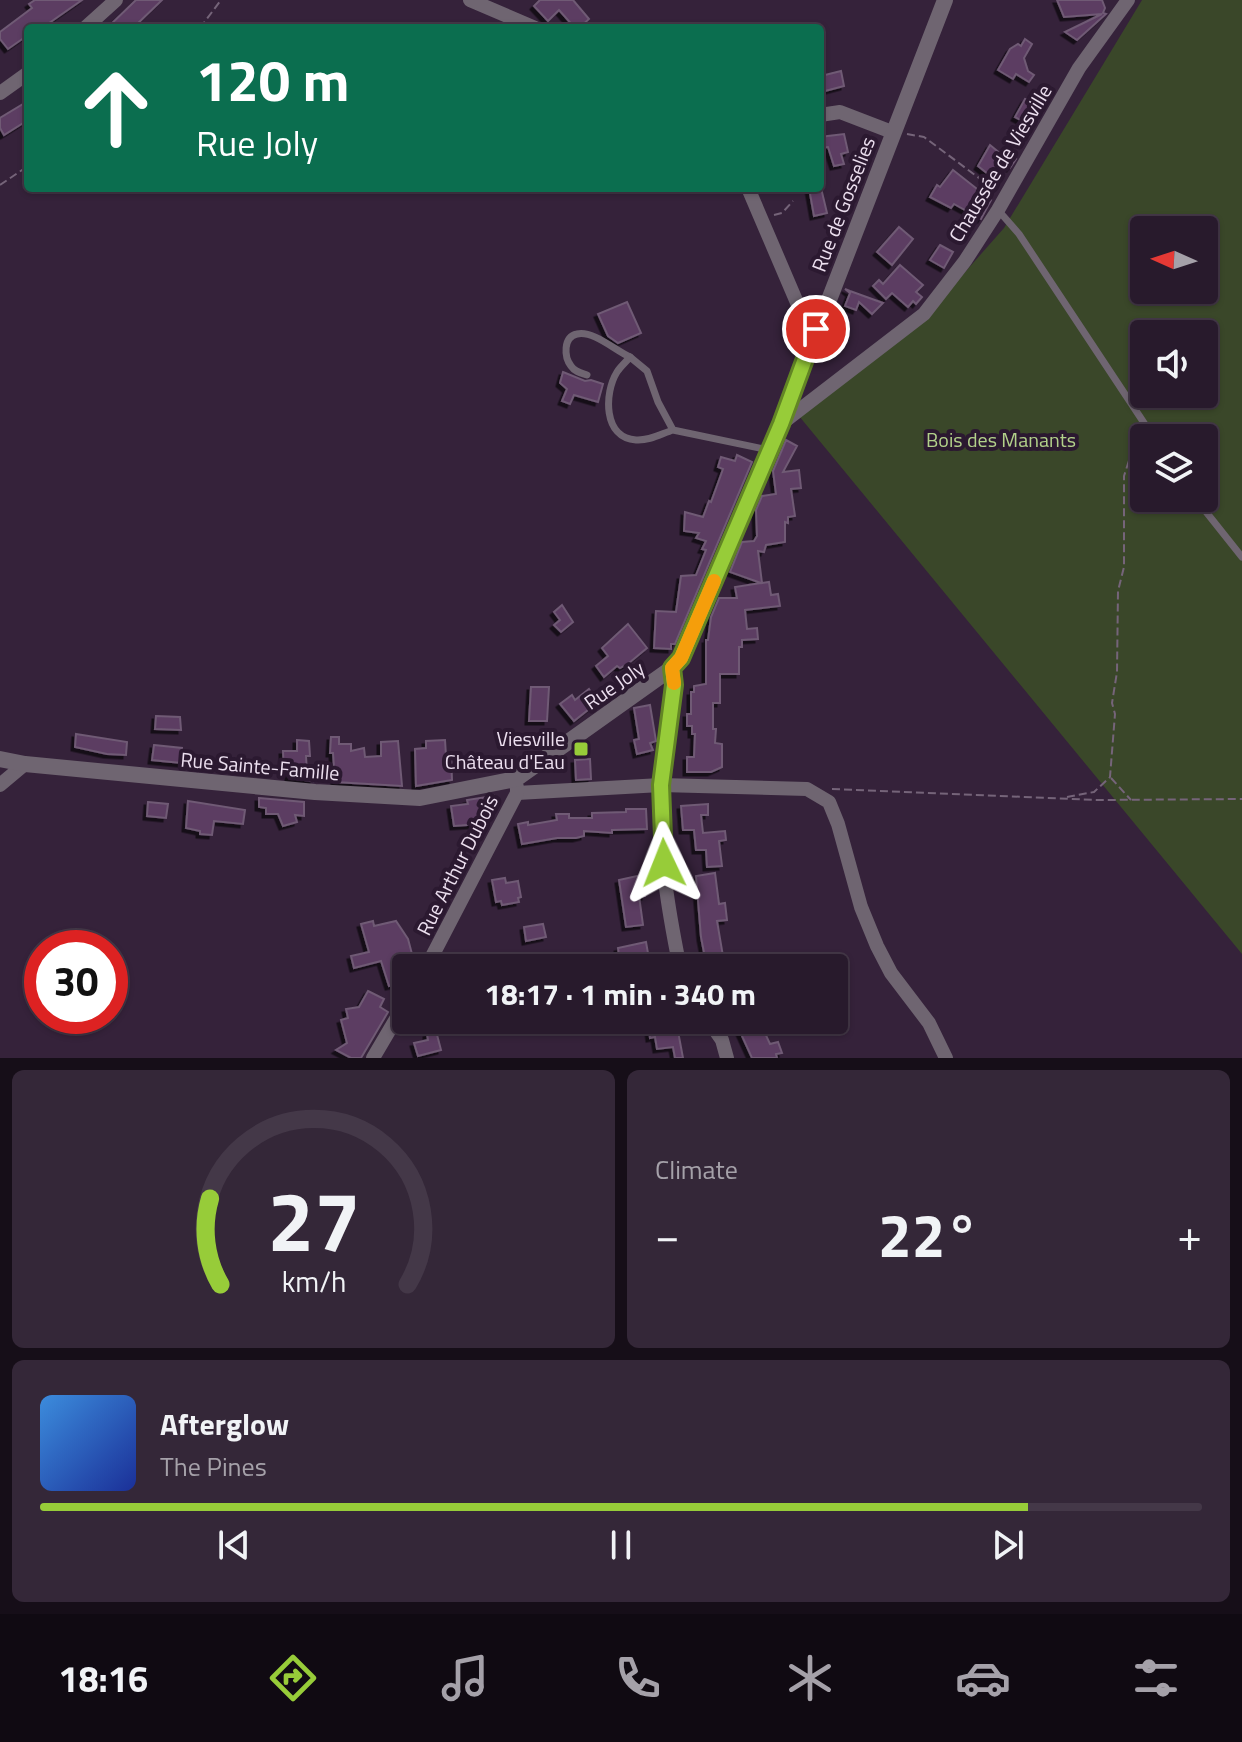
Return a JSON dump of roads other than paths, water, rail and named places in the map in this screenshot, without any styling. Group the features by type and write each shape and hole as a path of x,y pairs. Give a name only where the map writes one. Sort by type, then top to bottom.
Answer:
{"street":[{"path":"89,24 116,0"},
{"path":"470,0 526,24"},
{"name":"Rue de Gosselies","path":"781,424 945,0"},
{"name":"Chaussée de Viesville","path":"781,424 924,314 965,261 1002,204 1079,68 1122,3"},
{"path":"0,93 24,76"},
{"path":"824,114 840,112 892,132"},
{"path":"750,192 801,312 816,329"},
{"name":"Rue Joly","path":"517,786 681,658 781,424"},
{"path":"672,668 674,685 661,785 664,863 678,954"},
{"name":"Rue Sainte-Famille","path":"0,759 301,791 420,798 517,786"},
{"path":"0,785 25,764"},
{"path":"517,786 661,785 807,789 829,802 861,907 877,946 891,973 929,1023 946,1058"},
{"name":"Rue Arthur Dubois","path":"433,954 517,786"},
{"path":"373,1058 392,1026"},
{"path":"718,1034 727,1058"}],"lane":[{"path":"1002,204 1144,424"},
{"path":"587,375 578,372 568,362 565,351 572,335 578,333 630,357 647,371 658,402 673,430"},
{"path":"630,357 615,374 608,413 615,431 633,440 649,439 673,430 769,450"},
{"path":"1206,512 1242,557"}],"place":[{"name":"Viesville Château d'Eau","path":"581,749"}],"park label":[{"name":"Bois des Manants","path":"1001,439"}]}
